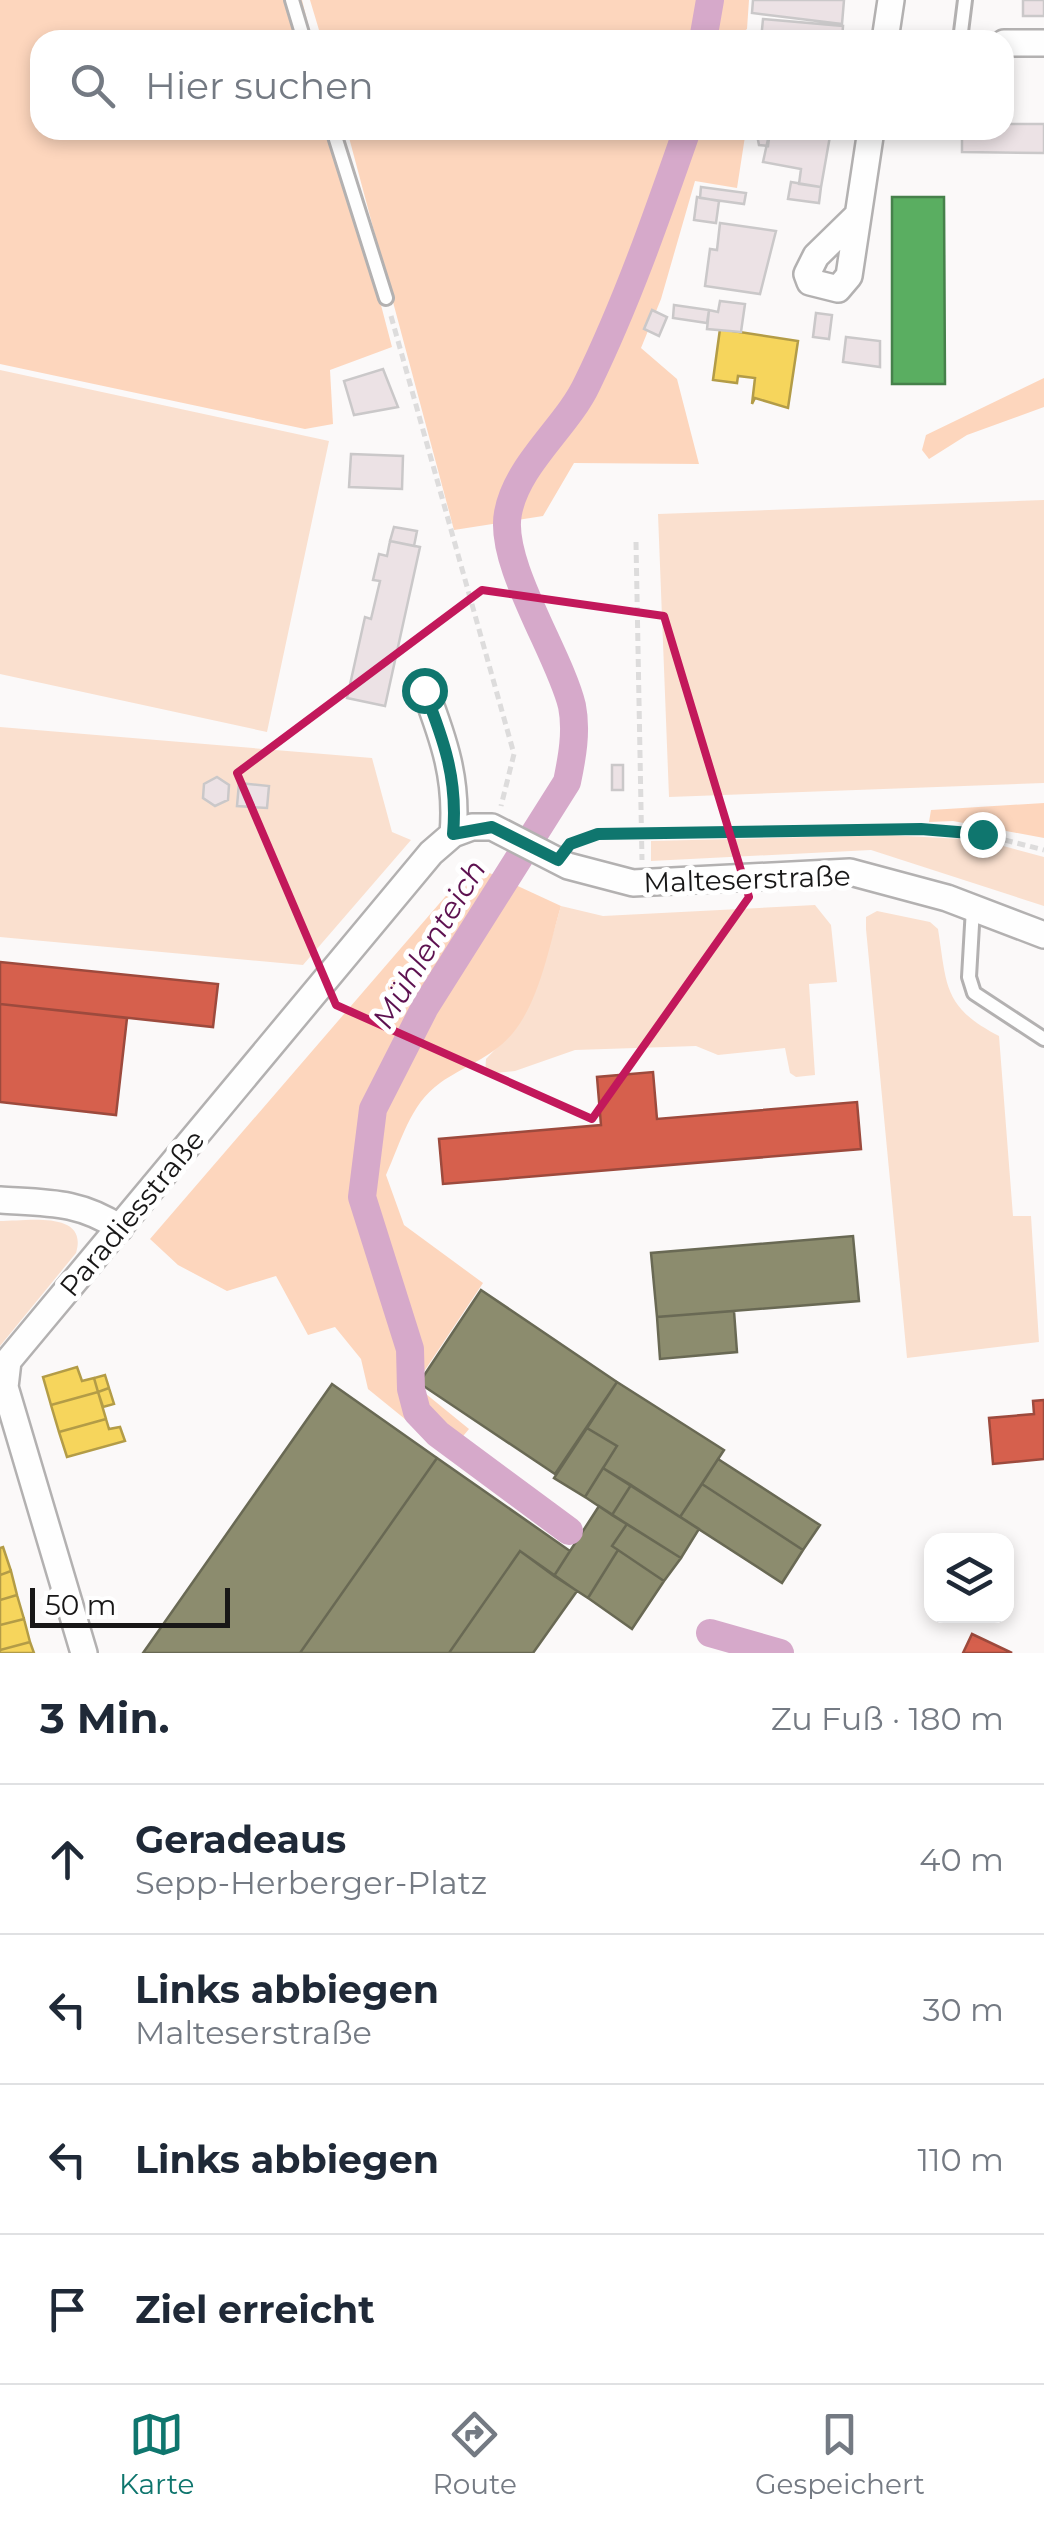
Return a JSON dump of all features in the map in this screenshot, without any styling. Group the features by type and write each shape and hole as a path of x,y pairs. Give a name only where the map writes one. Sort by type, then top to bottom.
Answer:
{"street":[{"path":"887,30 891,0"},
{"path":"1014,43 1044,43"},
{"path":"857,216 869,140"},
{"path":"424,690 449,752 456,798 453,834 499,830"},
{"name":"Malteserstraße","path":"499,830 594,874 644,882 850,872 973,908 1044,935"},
{"name":"Paradiesstraße","path":"84,1653 2,1389 8,1361 431,852 453,834"},
{"path":"0,1200 61,1203 93,1210 120,1228"}],"lane":[{"path":"292,0 301,30"},
{"path":"961,30 965,0"},
{"path":"336,140 386,298"},
{"path":"973,908 969,976 974,994 1044,1039"}],"path":[{"path":"386,298 514,754 499,830"},
{"path":"636,542 644,882"},
{"path":"555,859 570,844 598,834 641,833 921,829 982,834 1044,850"}],"highlighted area":[{"path":"482,590 664,616 749,897 592,1119 336,1005 237,773"}],"shaded area":[{"path":"0,0 302,0 310,30 30,30 30,140 338,140 392,347 330,370 333,424 305,429 0,364"},
{"path":"310,0 749,0 746,30 319,30"},
{"path":"350,140 744,140 737,188 695,181 661,299 641,348 677,379 699,464 574,463 543,516 454,530"},
{"path":"0,370 329,441 267,732 0,674"},
{"path":"1044,378 1044,407 967,435 929,459 922,450 926,435"},
{"path":"1044,500 1044,783 669,797 658,514"},
{"path":"0,727 372,758 392,832 411,840 303,965 0,937"},
{"path":"1044,803 1044,838 953,821 929,822 931,810"},
{"path":"887,835 981,840 1044,857 1044,906 871,850 651,861 651,841"},
{"path":"481,869 561,906 538,986 525,1016 508,1039 440,1083 421,1102 386,1175 404,1225 483,1283 415,1385 469,1429 448,1454 368,1389 361,1359 335,1327 308,1335 276,1276 227,1291 178,1265 150,1239 457,883"},
{"path":"815,905 831,925 837,982 809,984 815,1075 796,1077 790,1073 785,1048 718,1055 696,1046 575,1050 515,1071 485,1074 486,1059 526,1006 561,906 603,916"},
{"path":"877,911 930,922 938,929 946,980 957,1004 999,1036 1013,1216 1031,1216 1039,1342 907,1358 866,929 866,917"},
{"path":"0,1221 53,1221 65,1224 78,1239 76,1253 0,1346"}],"building: Wohnen":[{"path":"720,329 798,341 788,408 755,398 752,404 755,378 738,376 737,383 713,380"},
{"path":"77,1367 82,1381 94,1378 98,1392 51,1405 43,1377"},
{"path":"105,1375 109,1388 98,1392 94,1378"},
{"path":"109,1388 114,1404 103,1407 98,1392"},
{"path":"98,1392 106,1419 59,1432 51,1405"},
{"path":"106,1419 109,1429 120,1427 125,1441 67,1457 59,1432"},
{"path":"3,1547 11,1571 0,1575 0,1548"},
{"path":"11,1571 17,1595 0,1600 0,1575"},
{"path":"17,1595 24,1619 0,1625 0,1600"},
{"path":"24,1619 30,1642 0,1650 0,1625"},
{"path":"30,1642 34,1653 0,1653 0,1650"}],"building: Handel":[{"path":"0,962 218,984 213,1027 0,1004"},
{"path":"0,1004 127,1018 116,1115 0,1102"},
{"path":"653,1072 657,1119 857,1102 861,1149 443,1184 439,1139 601,1125 597,1077"},
{"path":"1044,1400 1044,1459 993,1464 989,1418 1034,1414 1033,1401"},
{"path":"972,1634 1012,1653 963,1653"}],"building: Öffentlich":[{"path":"892,197 944,197 945,384 892,384"}],"building: Industrie":[{"path":"853,1236 859,1301 657,1317 651,1253"},
{"path":"481,1290 617,1382 555,1474 419,1383"},
{"path":"734,1311 737,1352 660,1359 657,1317"},
{"path":"617,1382 724,1450 680,1517 603,1468 617,1446 587,1428"},
{"path":"332,1384 437,1458 300,1653 143,1653"},
{"path":"587,1428 617,1446 585,1497 554,1478"},
{"path":"437,1458 570,1551 554,1576 520,1551 449,1653 300,1653"},
{"path":"718,1459 820,1525 803,1550 702,1484"},
{"path":"603,1468 631,1485 612,1515 585,1497"},
{"path":"702,1484 803,1550 782,1583 680,1517"},
{"path":"631,1485 699,1529 681,1558 612,1515"},
{"path":"599,1506 627,1524 612,1546 618,1550 588,1598 554,1576"},
{"path":"627,1524 681,1558 664,1581 612,1546"},
{"path":"618,1550 664,1581 632,1629 588,1598"},
{"path":"520,1551 577,1591 533,1653 449,1653"}],"building: Sonstige":[{"path":"753,0 844,0 842,24 752,13"},
{"path":"1023,0 1044,0 1044,16 1023,16"},
{"path":"763,19 843,26 843,30 762,30"},
{"path":"1014,124 1044,124 1044,153 962,152 962,140 1014,140"},
{"path":"768,140 829,140 821,187 799,184 801,169 763,162"},
{"path":"791,182 821,187 819,203 788,199"},
{"path":"701,187 746,193 744,204 700,198"},
{"path":"697,197 719,201 716,223 694,220"},
{"path":"720,223 776,231 760,294 705,286 710,249 717,250"},
{"path":"720,301 745,304 741,332 707,329 709,310 718,312"},
{"path":"674,305 709,310 707,323 673,318"},
{"path":"652,310 667,317 659,336 644,329"},
{"path":"816,313 832,315 829,339 813,337"},
{"path":"846,337 880,341 880,367 843,362"},
{"path":"383,369 398,407 354,415 344,381"},
{"path":"351,454 403,456 402,489 349,487"},
{"path":"394,527 417,531 414,546 390,541"},
{"path":"390,541 420,547 385,706 347,698 365,617 371,619 380,581 373,580 379,554 387,556"},
{"path":"612,765 623,765 623,790 612,790"},
{"path":"217,777 229,785 228,800 215,806 203,798 204,784"},
{"path":"239,783 269,786 267,808 237,806"}],"waterway":[{"name":"Mühlenteich","path":"705,30 710,0"},
{"name":"Mühlenteich","path":"569,1531 438,1434 417,1412 411,1389 410,1349 362,1197 373,1109 425,1007 567,782 574,735 572,706 512,557 508,513 521,478 578,400 602,353 683,140"},
{"name":"Mühlenteich","path":"710,1633 780,1653"}],"route":[{"path":"424,690 449,752 456,798 453,834 472,827 492,827 558,860 570,844 598,834 921,829 982,834"}]}
